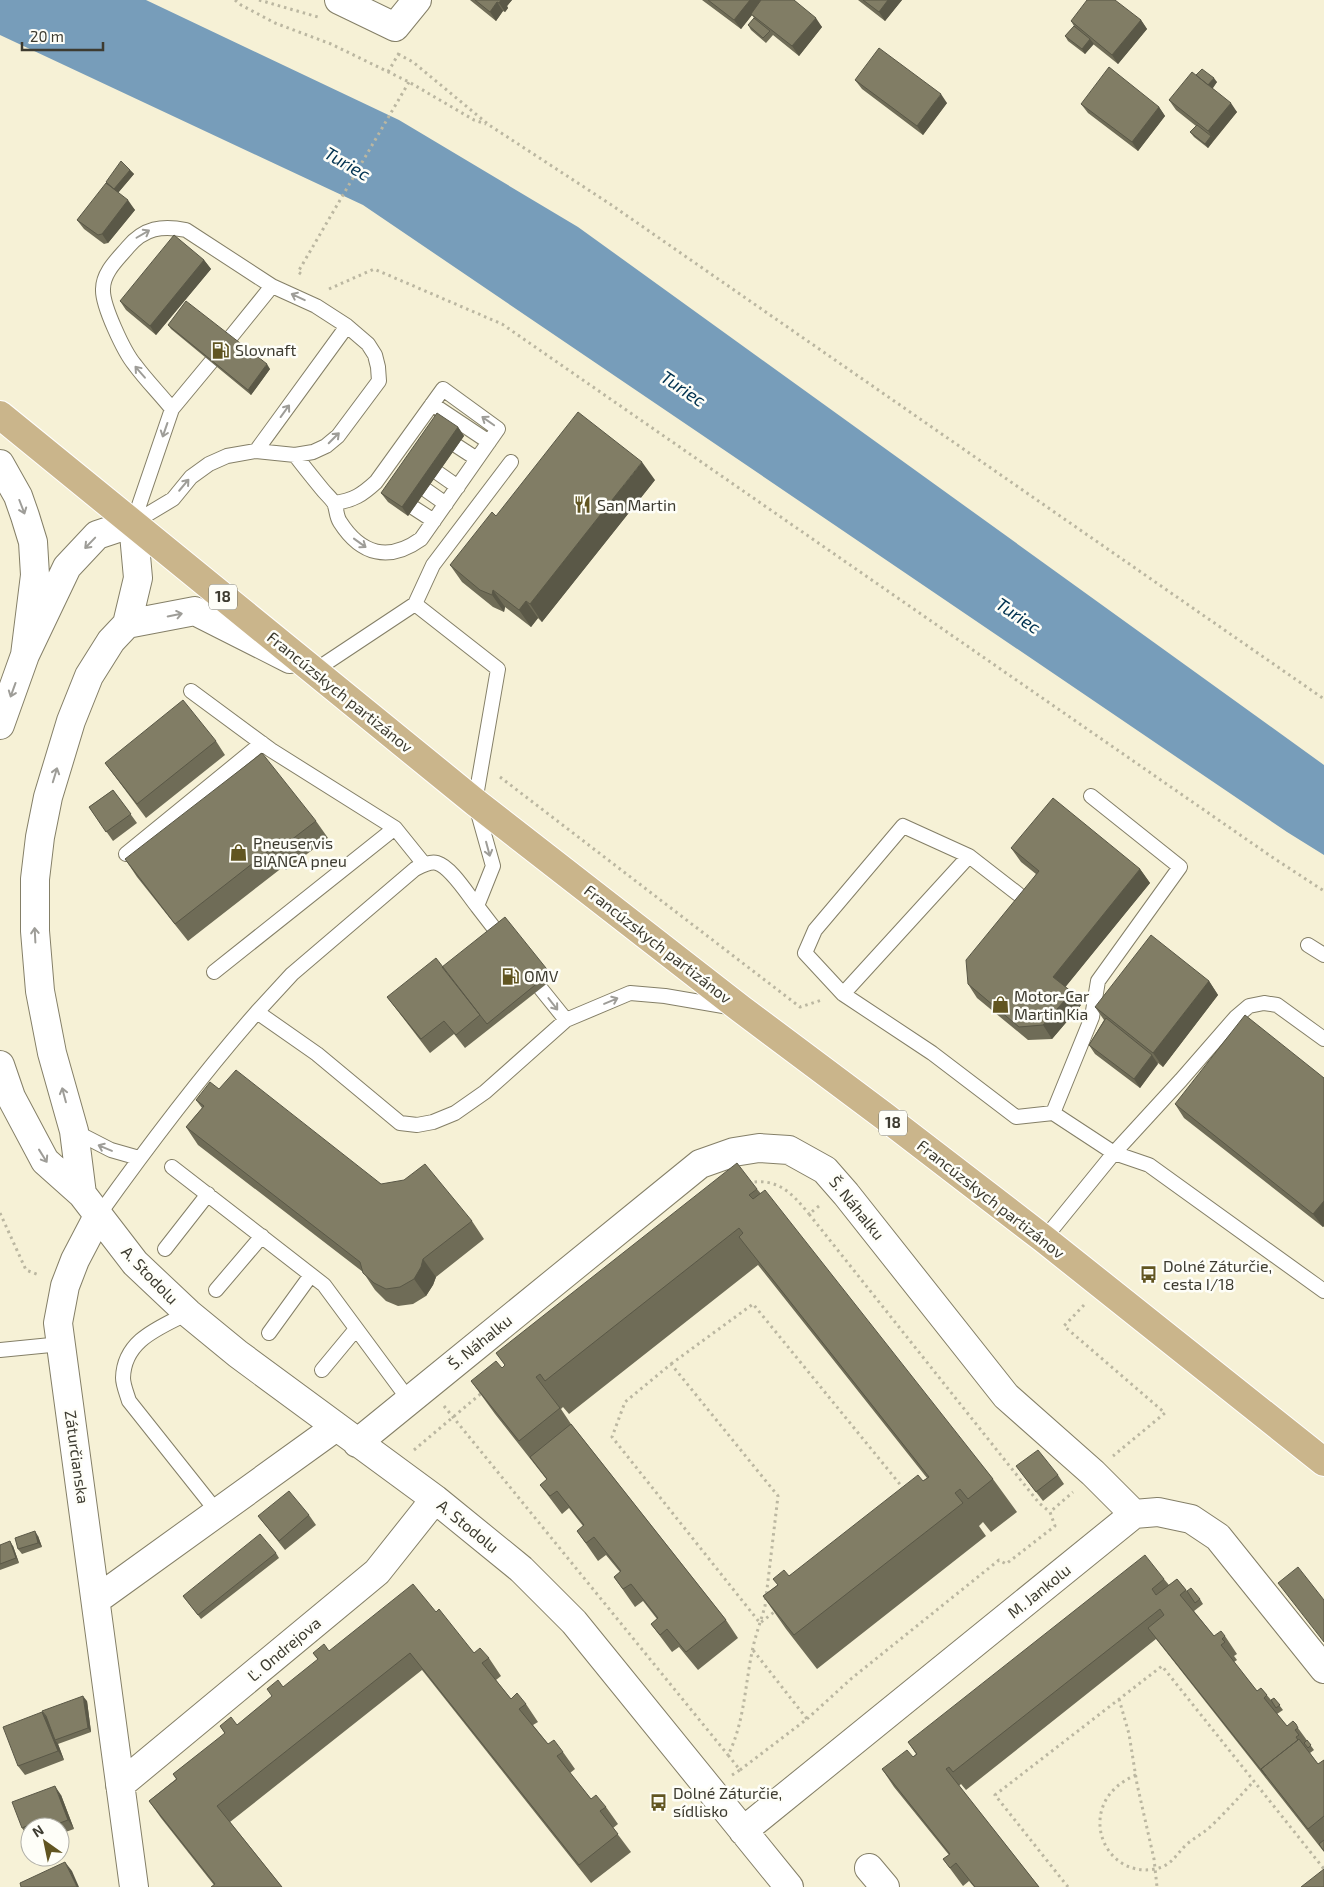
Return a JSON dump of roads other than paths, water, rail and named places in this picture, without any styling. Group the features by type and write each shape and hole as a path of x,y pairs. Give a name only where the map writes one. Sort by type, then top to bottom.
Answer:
{"main road":[{"name":"Francúzskych partizánov","path":"0,415 475,802 741,1009 1044,1239 1324,1462"}],"street":[{"path":"339,0 395,27 417,0"},
{"path":"0,464 18,496 33,542 35,574 25,655"},
{"path":"0,725 25,655 67,567 97,535 133,523 138,578 127,624 111,641 89,676 71,721 48,797 35,879 35,931 40,991 52,1053 74,1131 82,1194"},
{"path":"127,624 195,611 314,670"},
{"path":"0,1065 10,1097 45,1161 82,1194 98,1216"},
{"name":"Š. Náhalku","path":"96,1600 218,1513 418,1392 700,1164 734,1152 759,1148 789,1150 825,1170 1006,1396 1093,1473 1134,1514"},
{"name":"Záturčianska","path":"98,1216 75,1260 65,1286 58,1323 134,1887"},
{"name":"A. Stodolu","path":"98,1216 134,1263 188,1313 238,1354 346,1435 436,1499 520,1569 574,1622 788,1887"},
{"name":"Ľ. Ondrejova","path":"120,1785 377,1572 436,1499"},
{"path":"1134,1514 1158,1512 1191,1518 1218,1537 1324,1669"},
{"name":"M. Jankolu","path":"743,1831 1134,1514"}],"lane":[{"path":"133,523 173,499 191,477 209,464 227,456 256,451 295,456 313,452 326,446 338,436 379,381 378,367 375,355 368,344 347,326 316,306 272,286 186,230 170,226 150,230 134,240 117,260 106,275 102,288 104,303 133,364 172,409"},
{"path":"230,338 272,286"},
{"path":"256,451 347,326"},
{"path":"133,523 172,409 210,362"},
{"path":"295,456 334,504 338,520 350,536 365,547 380,553 408,548 421,539 488,442 432,404 424,424 382,486 356,498 334,504"},
{"path":"457,446 477,459"},
{"path":"314,670 415,604 433,565 511,462"},
{"path":"438,473 458,487"},
{"path":"426,490 446,504"},
{"path":"414,508 434,521"},
{"path":"415,604 498,669 475,802 493,866 477,906"},
{"path":"191,691 262,744 396,828 424,864"},
{"path":"126,854 262,744"},
{"path":"1053,1113 1092,1017 1098,980 1180,867 1091,796"},
{"path":"1018,894 969,856 903,826 816,930 805,953 843,994 932,1053 1016,1117 1053,1113 1114,1153 1149,1165 1324,1291"},
{"path":"214,972 396,828"},
{"path":"843,994 969,856"},
{"path":"98,1216 139,1158 219,1056 292,974 415,869 424,864 436,862 446,867 566,1020"},
{"path":"1308,945 1324,955"},
{"path":"257,1012 317,1054 400,1124 417,1125 433,1122 455,1113 477,1097 566,1020 630,993 665,996 741,1009"},
{"path":"1044,1239 1114,1153 1236,1017 1249,1006 1264,1003 1277,1005 1324,1038"},
{"path":"74,1131 111,1150 139,1158"},
{"path":"172,1167 324,1285 356,1329 418,1392"},
{"path":"165,1249 208,1194"},
{"path":"216,1290 262,1236"},
{"path":"269,1333 311,1275"},
{"path":"188,1313 146,1334 129,1354 123,1378 129,1401 218,1513"},
{"path":"322,1370 356,1329"},
{"path":"0,1350 61,1344"}],"water":[{"name":"Turiec","path":"0,0 146,0 399,120 578,227 1324,765 1324,855 1287,832 363,205 0,35"}],"place":[{"name":"Slovnaft","path":"221,350"},
{"name":"San Martin","path":"583,505"},
{"name":"Pneuservis BIANCA pneu","path":"239,852"},
{"name":"OMV","path":"510,976"},
{"name":"Motor-Car Martin Kia","path":"1000,1005"},
{"name":"Dolné Záturčie, cesta I/18","path":"1149,1275"},
{"name":"Dolné Záturčie, sídlisko","path":"659,1802"}]}
